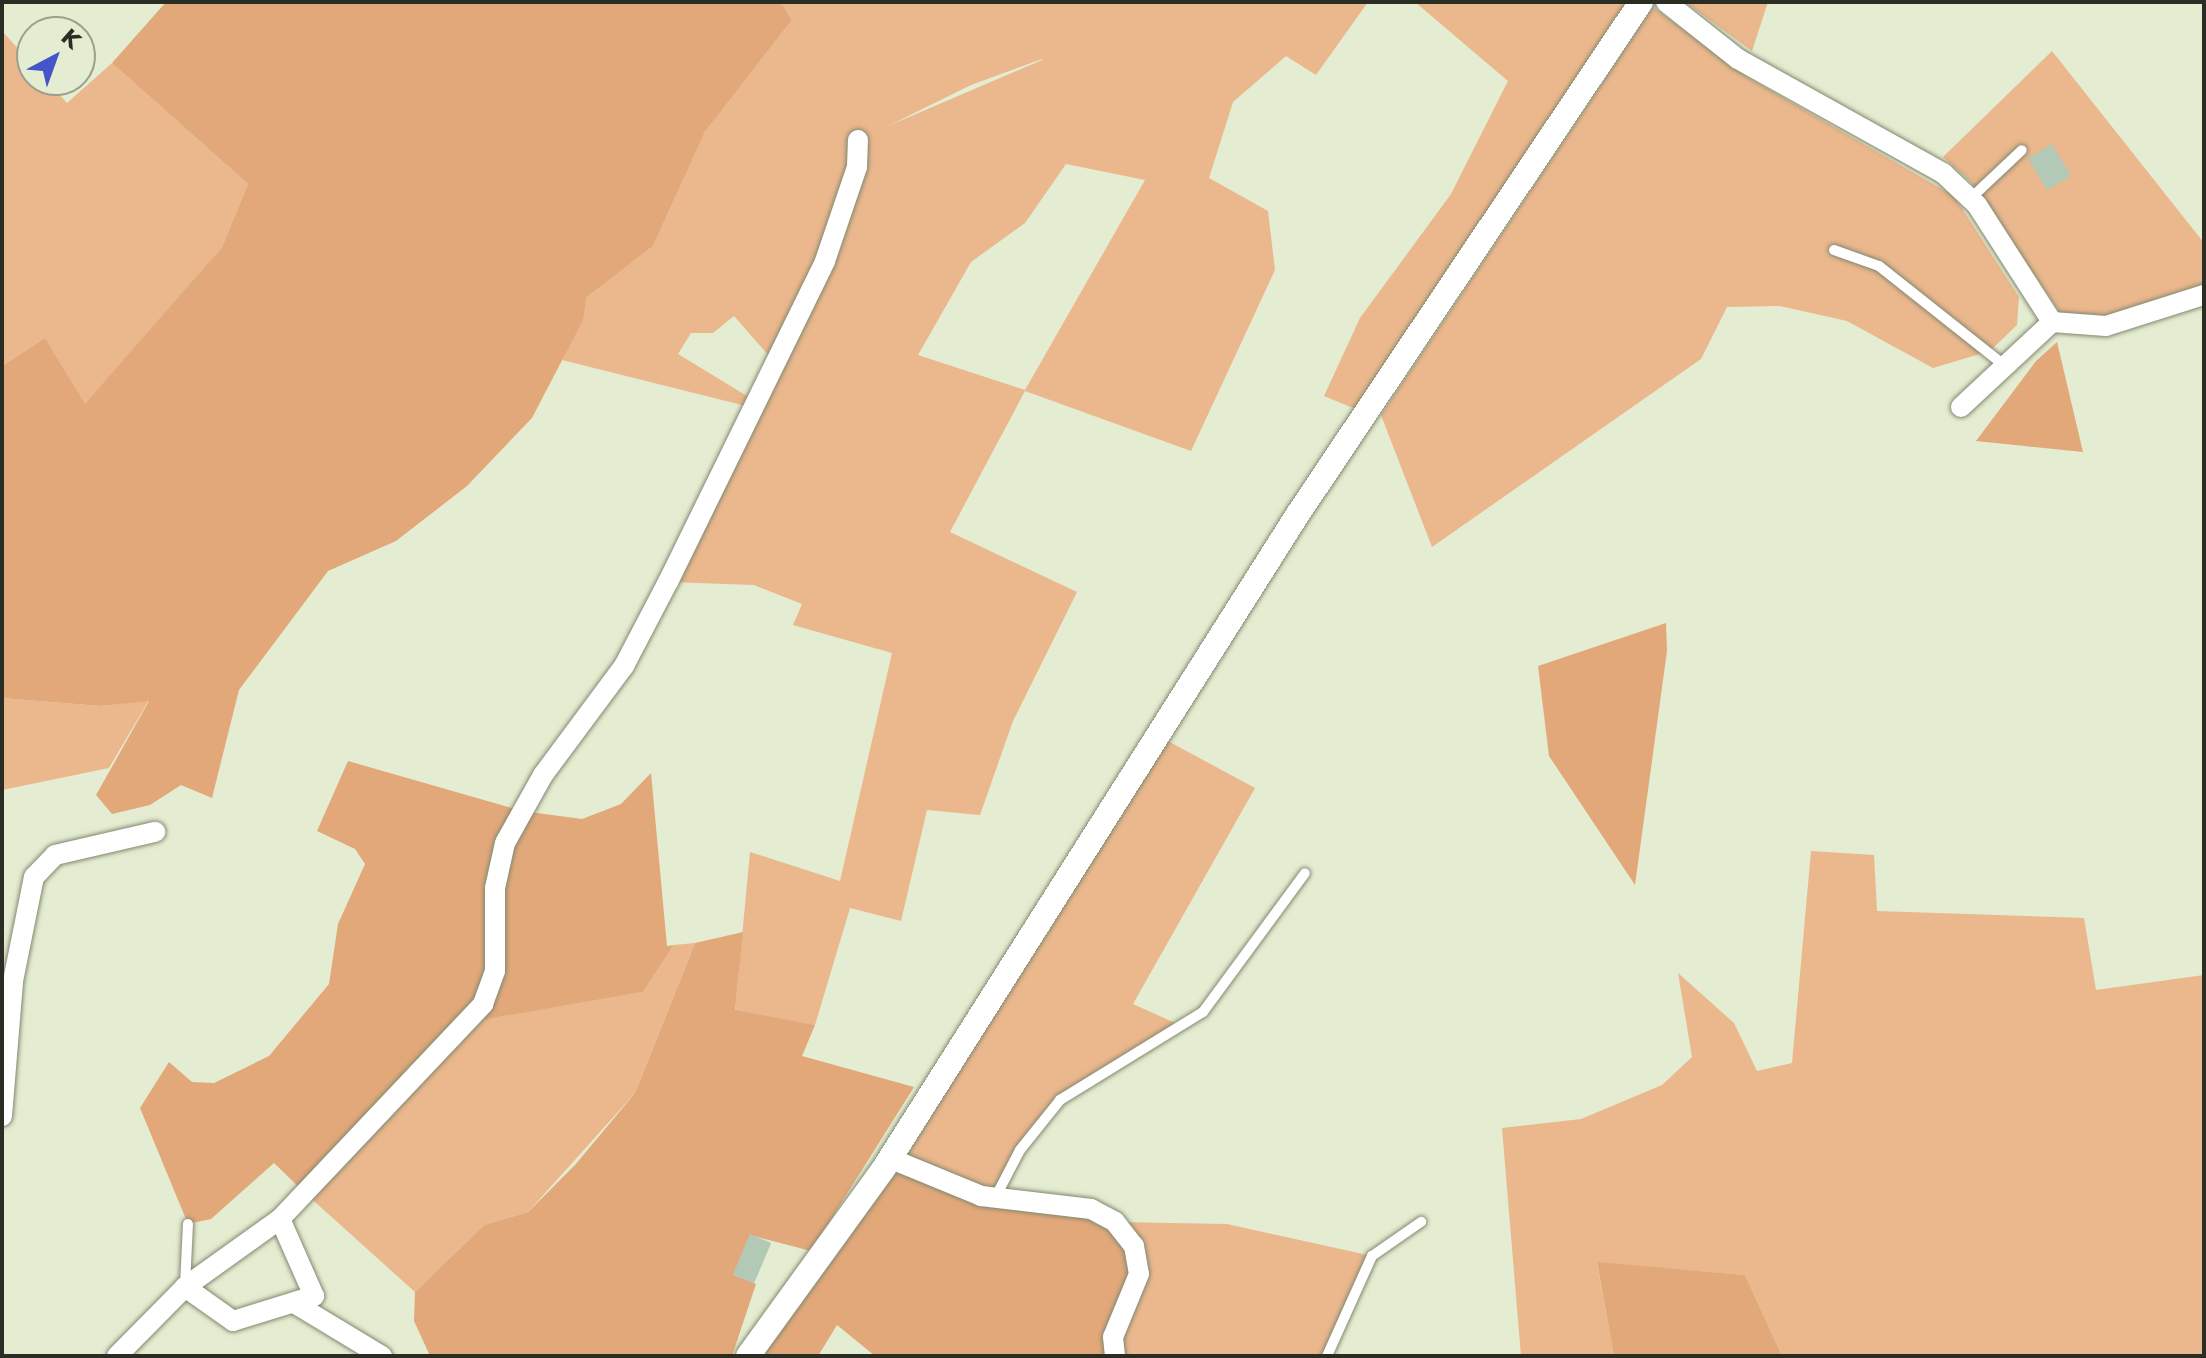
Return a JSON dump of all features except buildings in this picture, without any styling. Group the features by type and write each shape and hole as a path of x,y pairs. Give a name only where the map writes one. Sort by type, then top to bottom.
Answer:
{"street":[{"path":"748,1356 889,1158 1298,514 1641,2"},
{"path":"1666,2 1738,59 1910,151 1970,199 2052,322"},
{"path":"117,1356 185,1287 280,1219 426,1071 487,996 505,843 543,775 624,666 681,556 825,261 857,167 858,140"},
{"path":"1961,407 2052,322 2106,326 2204,295"},
{"path":"2,1116 7,972 41,865 55,855 155,832"},
{"path":"889,1158 995,1198 1091,1209 1127,1234 1139,1274 1115,1329 1115,1356"},
{"path":"185,1287 233,1321 314,1296 280,1219"},
{"path":"294,1303 382,1356"}],"lane":[{"path":"1970,199 2022,150"},
{"path":"1834,250 1892,274 2005,366"},
{"path":"995,1198 1020,1150 1060,1100 1203,1012 1305,873"},
{"path":"1327,1356 1372,1256 1421,1222"},
{"path":"185,1287 188,1224"}],"shaded area":[{"path":"166,2 781,2 792,20 705,132 653,246 586,298 583,320 532,418 467,486 396,541 328,571 239,690 212,798 181,785 150,805 112,814 96,795 149,701 100,706 2,698 2,366 45,338 85,404 222,247 248,184 112,63"},
{"path":"781,2 1368,2 1316,75 1286,56 1233,102 1209,178 1268,211 1275,270 1191,451 1025,391 950,532 1077,592 1013,721 980,815 927,810 901,921 850,908 815,1025 735,1011 750,852 840,881 892,653 793,625 802,604 754,585 668,582 754,408 562,360 586,298 653,246 705,132 792,20","holes":["1042,60 888,126 971,85","1066,164 1145,180 1025,390 918,355 971,262 1025,223","734,316 770,357 747,396 678,354 691,333 713,333"]},
{"path":"1415,2 1630,2 1358,410 1324,396 1360,318 1451,194 1508,81"},
{"path":"1685,2 1768,2 1752,51"},
{"path":"1653,7 1747,77 1954,196 2019,297 2017,325 1990,351 1933,368 1847,321 1780,306 1727,307 1701,359 1432,547 1381,415"},
{"path":"2,31 16,46 16,96 61,96 67,103 75,96 96,96 96,77 112,63 248,184 222,247 85,405 45,338 2,366"},
{"path":"2052,51 2204,243 2204,295 2148,317 2067,323 1971,182 1943,157"},
{"path":"2057,342 2083,452 1976,441 2036,361"},
{"path":"1666,623 1667,651 1635,885 1549,756 1538,666"},
{"path":"2,698 100,706 149,700 109,768 2,790"},
{"path":"1166,740 1255,788 1133,1004 1184,1027 1095,1073 1039,1124 995,1198 902,1163"},
{"path":"348,761 522,811 582,819 621,804 651,773 667,946 674,945 643,992 470,1022 305,1193 274,1163 211,1219 188,1224 140,1108 169,1062 192,1082 214,1083 269,1056 329,984 338,924 365,864 355,849 317,831"},
{"path":"1811,851 1874,855 1877,911 2084,918 2096,990 2204,975 2204,1356 1782,1356 1745,1275 1597,1263 1614,1356 1521,1356 1502,1128 1581,1119 1662,1085 1692,1057 1678,973 1734,1023 1757,1071 1792,1063"},
{"path":"743,932 735,1010 815,1025 802,1056 914,1087 811,1251 750,1235 734,1275 756,1284 732,1356 430,1356 414,1321 415,1292 484,1225 528,1212 575,1165 635,1093 695,943"},
{"path":"695,943 635,1093 528,1212 484,1225 415,1292 305,1193 469,1022 643,992 674,945"},
{"path":"901,1163 928,1177 1091,1209 1134,1246 1115,1356 875,1356 837,1325 818,1356 763,1356"},
{"path":"1115,1222 1227,1224 1372,1256 1327,1356 1115,1356"},
{"path":"1597,1262 1745,1275 1782,1356 1614,1356"}]}
